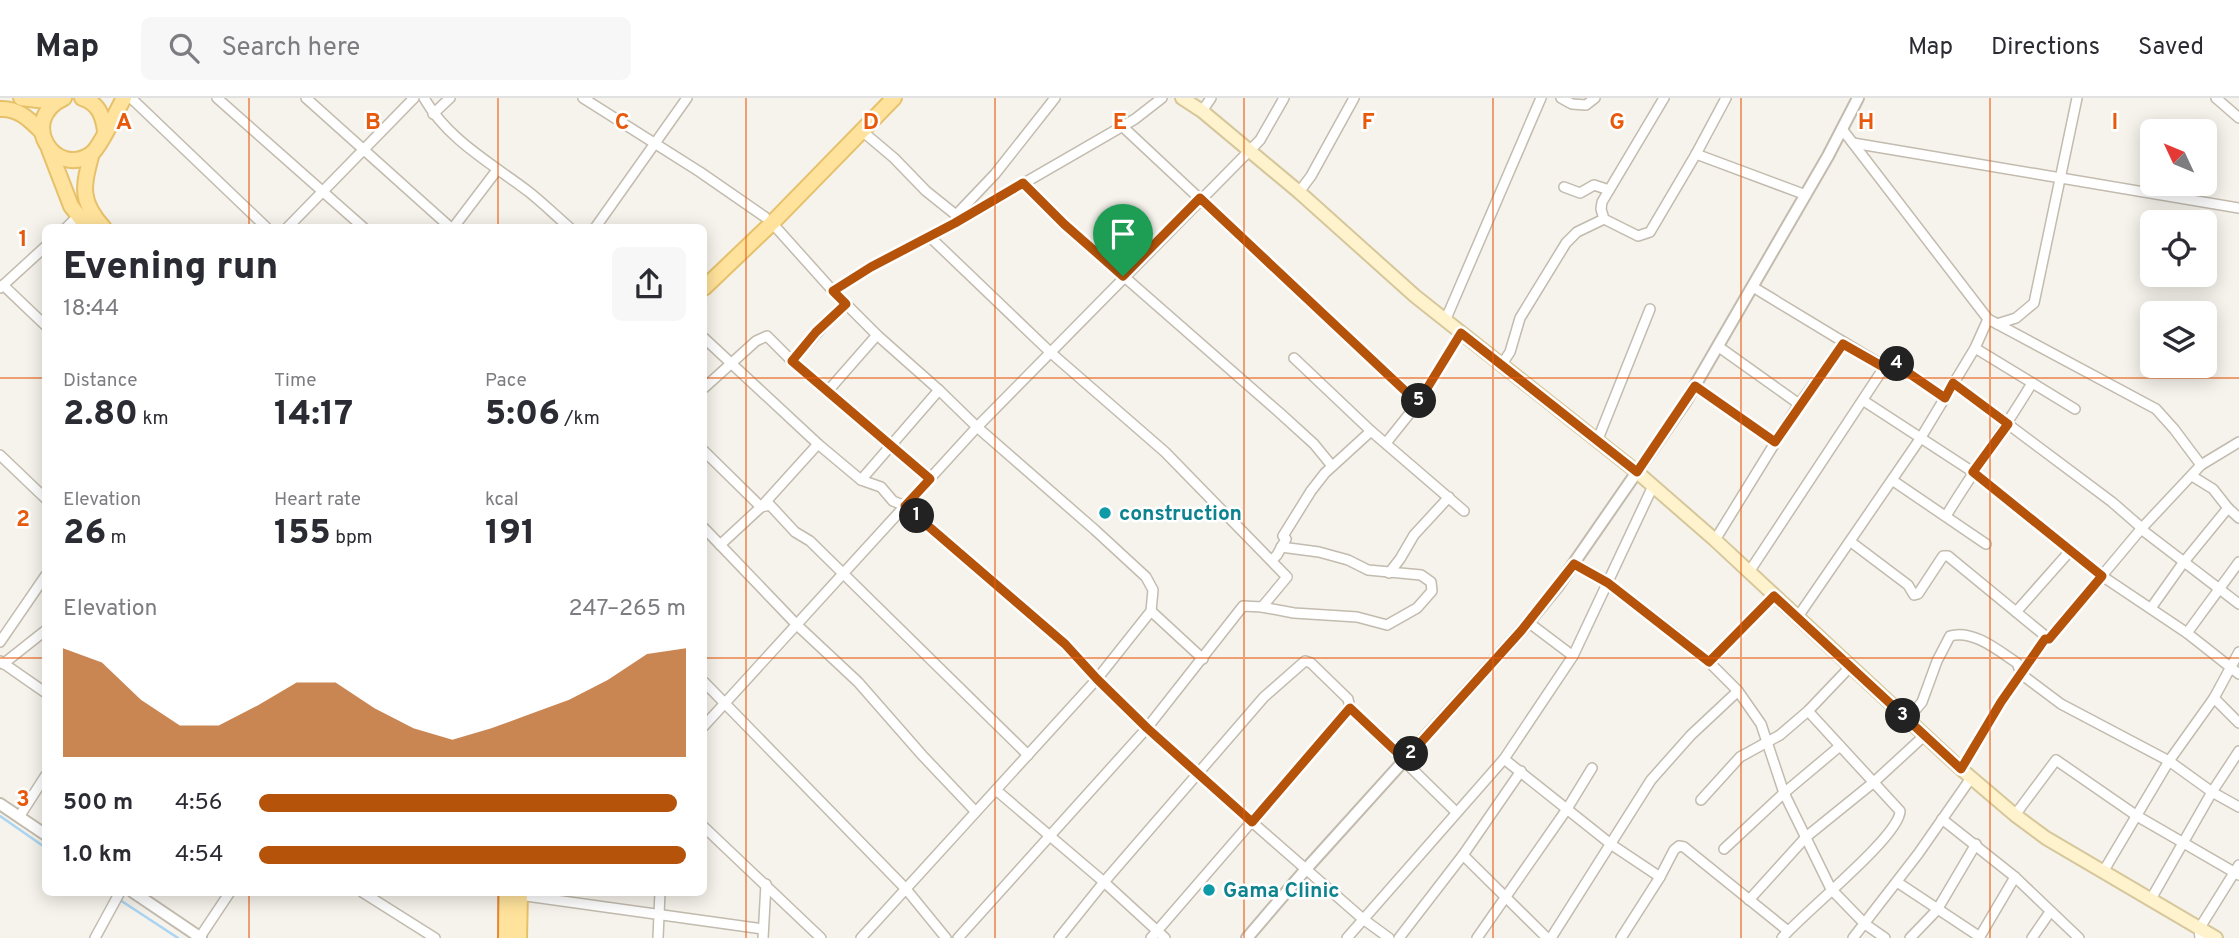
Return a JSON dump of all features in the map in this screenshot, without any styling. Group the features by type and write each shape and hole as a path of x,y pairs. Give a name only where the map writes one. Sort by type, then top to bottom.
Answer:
{"main road":[{"path":"21,98 59,100"},
{"path":"82,98 98,108 104,118 105,131"},
{"path":"49,149 59,157 70,160 82,159 92,153 101,143 124,98"},
{"path":"707,285 881,98"},
{"path":"707,275 769,220 894,98"},
{"path":"1182,98 1202,111 1299,192 1445,321 1637,472 1715,540 1924,736 2015,815 2046,838 2151,899 2200,933 2216,938"},
{"path":"41,131 47,110 59,100"},
{"path":"0,109 20,113 41,131 71,206 85,224"},
{"path":"92,153 84,181 85,195 87,206 101,224"},
{"path":"506,938 514,896"},
{"path":"515,896 519,938"}],"street":[{"path":"131,98 263,224"},
{"path":"217,98 359,224"},
{"path":"306,98 447,224"},
{"path":"291,224 414,98"},
{"path":"424,98 433,114 475,153 529,192 565,224"},
{"path":"433,114 450,98"},
{"path":"583,98 769,220 877,335 1146,577 1153,590 1151,611 1097,679 861,938"},
{"path":"598,224 687,98"},
{"path":"955,219 995,174 1055,98"},
{"path":"833,291 871,267 930,237 955,219 1122,127 1162,98"},
{"path":"1202,111 1211,98"},
{"path":"707,723 977,427 1260,140 1284,98"},
{"path":"1299,192 1311,176 1354,98"},
{"path":"1445,321 1541,98"},
{"path":"1560,98 1572,104 1586,105 1595,98"},
{"path":"1664,98 1602,202 1604,219 1638,236 1650,232 1726,98"},
{"path":"1247,938 1528,622 1574,564 1719,347 1858,98"},
{"path":"1797,618 1920,439 1992,322 2016,318 2034,303 2077,98"},
{"path":"2216,98 2239,118"},
{"path":"1122,127 1418,403"},
{"path":"1842,129 1992,322 2156,409 2201,465"},
{"path":"862,131 894,158 955,219"},
{"path":"1853,144 2239,208"},
{"path":"1696,154 1806,195"},
{"path":"455,224 497,170"},
{"path":"1023,183 1064,224 1282,414 1314,444 1332,466"},
{"path":"1564,187 1580,193 1594,185 1609,190"},
{"path":"70,224 78,216"},
{"path":"1502,364 1510,352 1520,318 1566,243 1577,233 1604,219"},
{"path":"930,237 1050,352 1165,452 1272,560 1287,577 1262,607"},
{"path":"42,250 2,287 42,322"},
{"path":"1752,287 1885,368"},
{"path":"792,361 816,332 846,304"},
{"path":"1598,439 1650,309"},
{"path":"1386,443 1418,403 1461,333"},
{"path":"827,392 877,335"},
{"path":"707,385 756,341 766,336 827,392 930,479"},
{"path":"707,341 729,364 861,481 881,487 893,501 905,506 1065,644 1147,728 1363,919 1389,938"},
{"path":"1715,540 1799,404 1843,344"},
{"path":"1719,347 1799,404"},
{"path":"1975,348 2075,409"},
{"path":"1294,358 1371,431 1464,510"},
{"path":"1749,572 1890,361 1945,398"},
{"path":"1953,383 2112,502 2183,563 2239,604"},
{"path":"1946,516 1973,472 2008,424 2032,383"},
{"path":"1695,386 1775,442"},
{"path":"861,481 939,390"},
{"path":"1864,401 1973,472 2102,576 2187,633 2239,674"},
{"path":"1272,560 1286,539 1283,536 1311,491 1332,466 1371,431"},
{"path":"1853,938 1942,819 2021,674 2045,639 2049,639 2142,529 2201,465 2239,442"},
{"path":"720,545 761,507 818,444"},
{"path":"707,454 761,507"},
{"path":"0,455 42,495"},
{"path":"2192,477 2213,489 2239,518"},
{"path":"1892,480 1986,544"},
{"path":"1347,938 1504,759 1573,656 1653,486"},
{"path":"1389,573 1414,535 1449,498"},
{"path":"761,507 770,505 795,532 810,541 1028,755"},
{"path":"2151,608 2228,508"},
{"path":"707,531 797,625 858,682 975,811"},
{"path":"1851,542 1908,585 1914,595 1918,594 1943,556 1948,556 2049,639"},
{"path":"958,938 1147,728 1243,607 1357,617 1387,625 1417,608 1432,591 1432,582 1421,575 1368,570 1348,560 1319,552 1281,547"},
{"path":"2016,612 2070,551"},
{"path":"2187,633 2239,562"},
{"path":"1574,564 1608,583 1709,662 1738,691 1762,724 1784,793 1831,889 1866,924 1885,938"},
{"path":"0,642 42,581"},
{"path":"1709,662 1774,596"},
{"path":"1151,611 1203,659"},
{"path":"1528,622 1573,656"},
{"path":"42,633 1,662 42,690"},
{"path":"1907,720 1922,702 1937,661 1950,636 1955,634 1984,641 2017,663 2021,674 2061,704 2169,761 2212,792 2239,807"},
{"path":"2103,872 2169,761 2214,698 2239,652"},
{"path":"1059,938 1264,697 1305,661 1311,663 1348,699 1350,708 1456,812"},
{"path":"1701,800 1740,757 1780,735 1808,712 1850,667"},
{"path":"707,685 906,889 946,938"},
{"path":"1463,855 1549,938 1612,845 1651,780 1691,735 1738,691"},
{"path":"2214,698 2239,723"},
{"path":"996,790 1104,882 1158,936 1350,708"},
{"path":"1621,938 1679,846 1684,847 1749,900 1785,934 1880,844 1900,817 1900,811 1808,712"},
{"path":"1749,900 1807,837 1874,782 1924,736"},
{"path":"1724,849 1840,746"},
{"path":"2151,899 2212,792 2239,751"},
{"path":"1504,759 1612,845 1660,877"},
{"path":"2015,815 2056,760 2137,816 2237,871 2200,933"},
{"path":"1477,938 1567,809 1592,768"},
{"path":"1399,938 1463,855 1521,771"},
{"path":"19,817 42,781"},
{"path":"0,804 42,832"},
{"path":"1942,819 2015,877 2079,938"},
{"path":"707,830 821,938"},
{"path":"1910,938 1937,910 1976,844"},
{"path":"1897,882 1980,937 2015,877"},
{"path":"536,896 659,914 763,934 766,884"},
{"path":"95,938 119,896"},
{"path":"139,896 201,938 227,896"},
{"path":"370,896 435,938"},
{"path":"658,938 660,896"},
{"path":"2032,938 2050,912"}],"waterway":[{"path":"0,816 42,845"},
{"path":"120,900 178,938"}],"place":[{"name":"construction","path":"1105,513"},
{"name":"Gama Clinic","path":"1209,890"}],"route":[{"path":"1023,183 1064,224 1123,276 1200,198 1418,403 1461,333 1637,472 1695,386 1775,442 1843,344 1885,368 1890,361 1894,363 1945,398 1953,383 2008,424 1973,472 2102,576 2049,639 2045,639 2001,702 1961,769 1774,596 1709,662 1608,583 1574,564 1521,631 1405,760 1350,708 1252,822 1147,728 1065,644 905,506 930,479 792,361 816,332 846,304 833,291 1023,183"}]}
